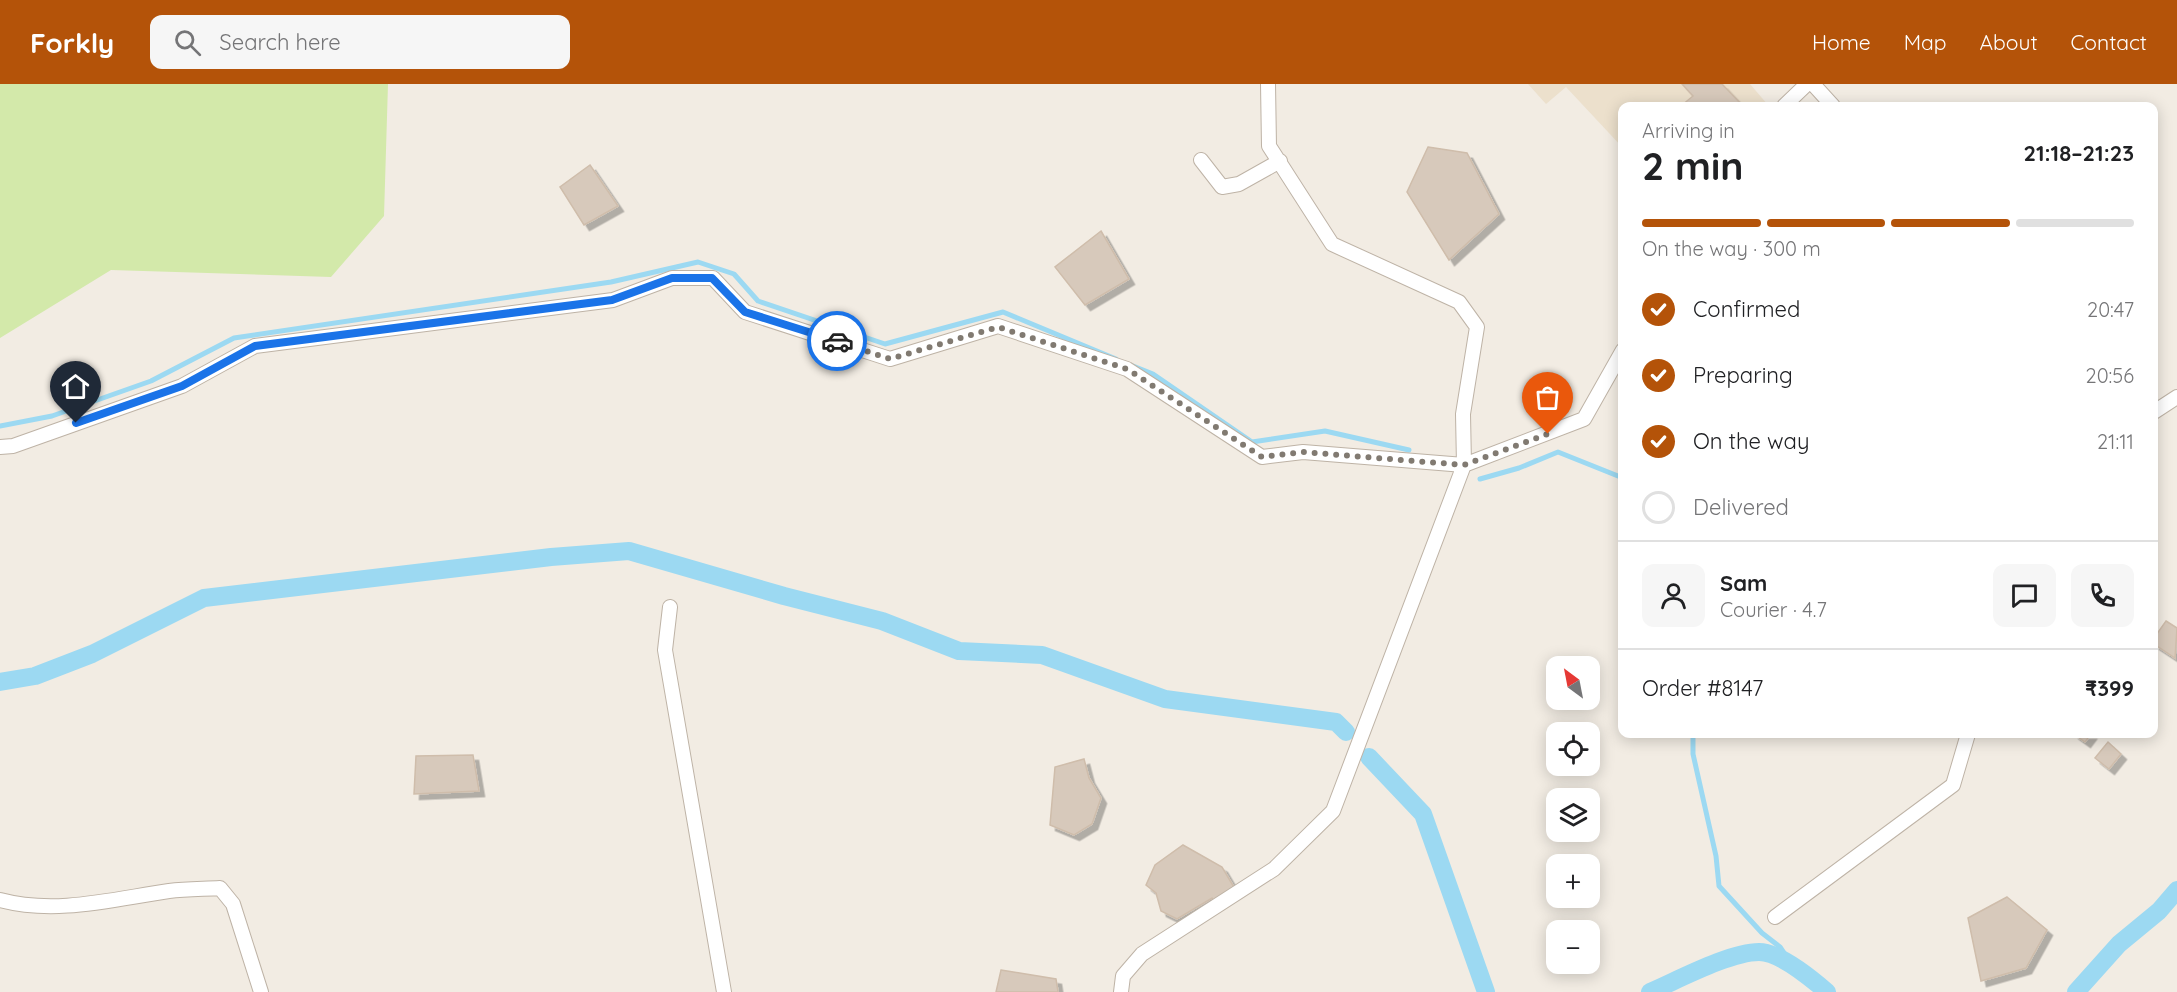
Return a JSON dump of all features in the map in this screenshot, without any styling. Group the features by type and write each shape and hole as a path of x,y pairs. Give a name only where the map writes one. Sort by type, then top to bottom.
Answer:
{"street":[{"path":"1120,992 1123,976 1142,954 1274,869 1333,811 1464,465 1463,414 1477,327 1459,302 1332,244 1269,146 1268,84"},
{"path":"1789,102 1807,84"},
{"path":"1813,84 1829,102"},
{"path":"1201,160 1222,187 1239,184 1280,161"},
{"path":"0,447 13,446 182,386 255,346 612,300 672,278 712,278 745,312 890,359 998,327 1008,330 1127,369 1262,457 1303,452 1464,465 1584,419 1618,359"},
{"path":"2158,409 2177,397"},
{"path":"670,607 665,650 724,992"},
{"path":"1775,917 1953,785 1967,738"},
{"path":"0,900 24,906 53,908 173,890 220,888 233,904 261,992"}],"shaded area":[{"path":"1528,84 1750,84 1765,102 1618,102 1618,143 1566,87 1546,104"}],"green space":[{"path":"0,84 388,84 384,216 331,277 111,270 0,338"}],"building":[{"path":"1682,84 1722,84 1739,102 1686,102 1693,96"},
{"path":"1428,147 1467,153 1499,214 1449,260 1407,192"},
{"path":"590,165 618,206 584,225 560,187"},
{"path":"1101,231 1129,279 1085,305 1055,267"},
{"path":"2166,621 2177,628 2175,658 2158,647 2158,632"},
{"path":"2108,742 2121,754 2109,769 2095,758"},
{"path":"473,755 479,791 414,794 416,756"},
{"path":"1084,759 1089,778 1101,798 1092,824 1074,835 1050,825 1055,767"},
{"path":"1183,845 1222,867 1235,889 1214,902 1212,898 1177,919 1161,911 1156,893 1146,885 1155,865"},
{"path":"2007,897 2047,930 2026,968 1981,981 1968,918"},
{"path":"1001,970 1056,979 1058,992 996,992"}],"waterway":[{"path":"0,426 52,416 151,381 234,338 611,282 698,262 734,274 758,301 885,344 1003,312 1116,359"},
{"path":"1133,366 1153,374 1252,442 1325,431 1409,450"},
{"path":"1480,479 1519,468 1558,452 1618,476"},
{"path":"0,682 35,676 92,654 204,598 551,557 629,551 784,596 882,621 959,651 1042,655 1165,699 1336,722 1346,732"},
{"path":"1693,738 1693,754 1716,856 1719,886 1762,933 1780,947 1792,965"},
{"path":"1369,757 1423,814 1486,992"},
{"path":"2076,992 2119,944 2159,911 2177,890"},
{"path":"1650,992 1719,961 1759,952 1786,961 1827,992"}],"way so far":[{"path":"837,341 890,359 998,327 1127,369 1262,457 1303,452 1464,465 1548,434"}],"route":[{"path":"76,423 182,386 255,346 612,300 672,278 712,278 745,312 837,341"}]}
